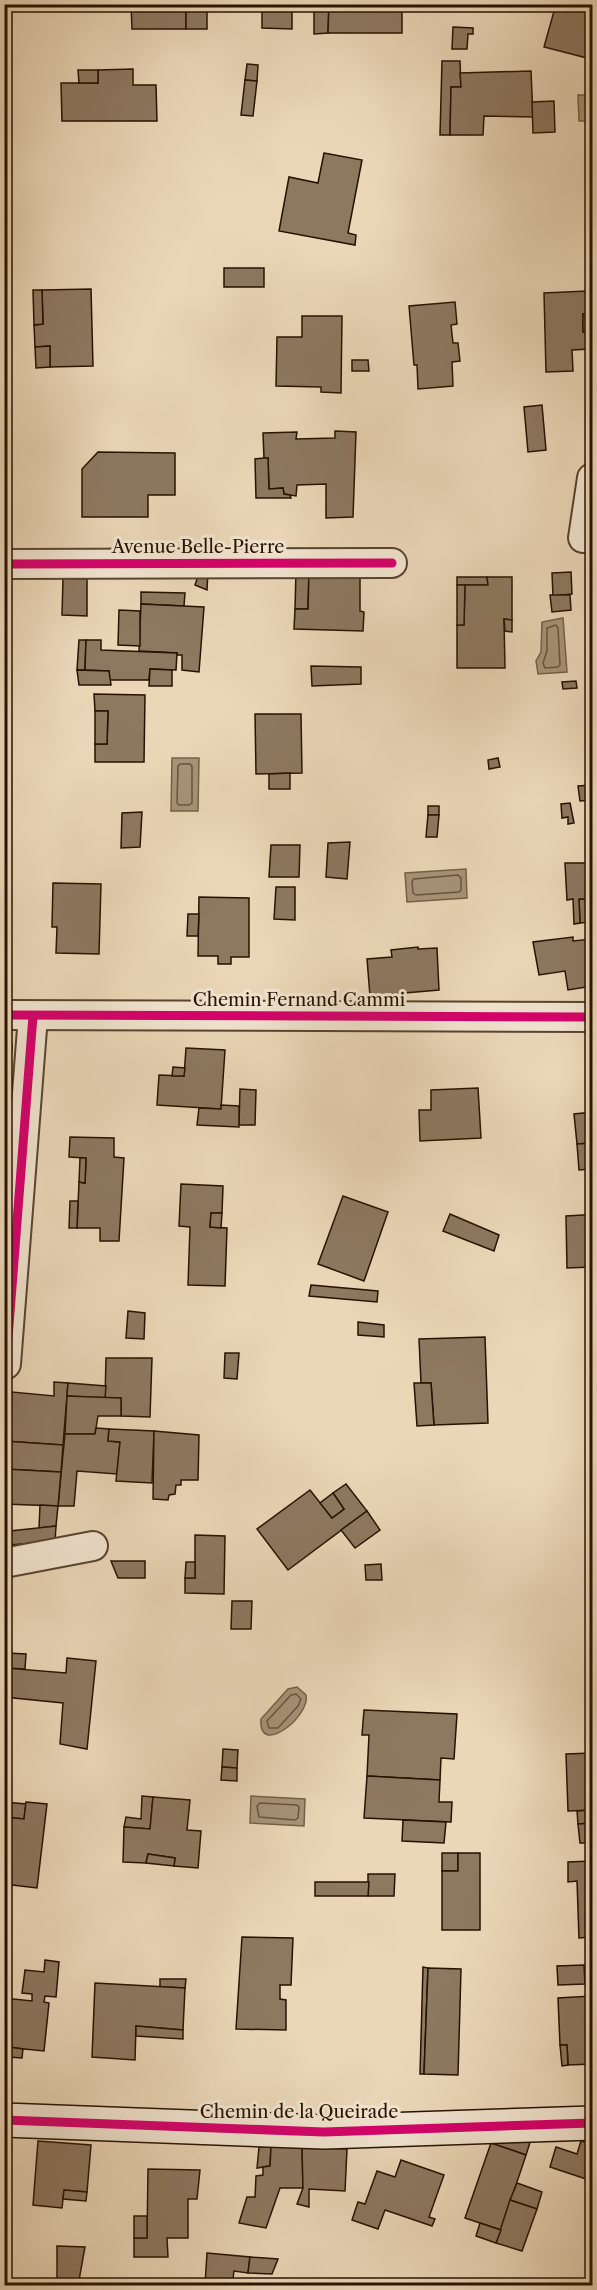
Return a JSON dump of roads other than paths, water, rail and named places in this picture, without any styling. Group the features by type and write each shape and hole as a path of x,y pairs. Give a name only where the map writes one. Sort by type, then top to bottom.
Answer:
{"street":[{"path":"583,537 592,478"},
{"name":"Avenue Belle-Pierre","path":"4,564 392,563"},
{"name":"Chemin Fernand Cammi","path":"4,1015 592,1017"},
{"path":"6,1364 33,1016"},
{"path":"4,1563 93,1546"},
{"name":"Chemin de la Queirade","path":"4,2120 324,2132 592,2123"}],"water":[{"path":"578,95 592,95 592,121 579,121"},
{"path":"563,618 567,672 538,674 536,661 541,652 542,622"},
{"path":"172,758 199,758 198,811 171,811"},
{"path":"466,869 467,898 407,902 405,873"},
{"path":"297,1687 306,1695 301,1713 284,1730 267,1735 262,1730 261,1719 288,1689"},
{"path":"251,1796 305,1799 304,1826 250,1823"}]}
